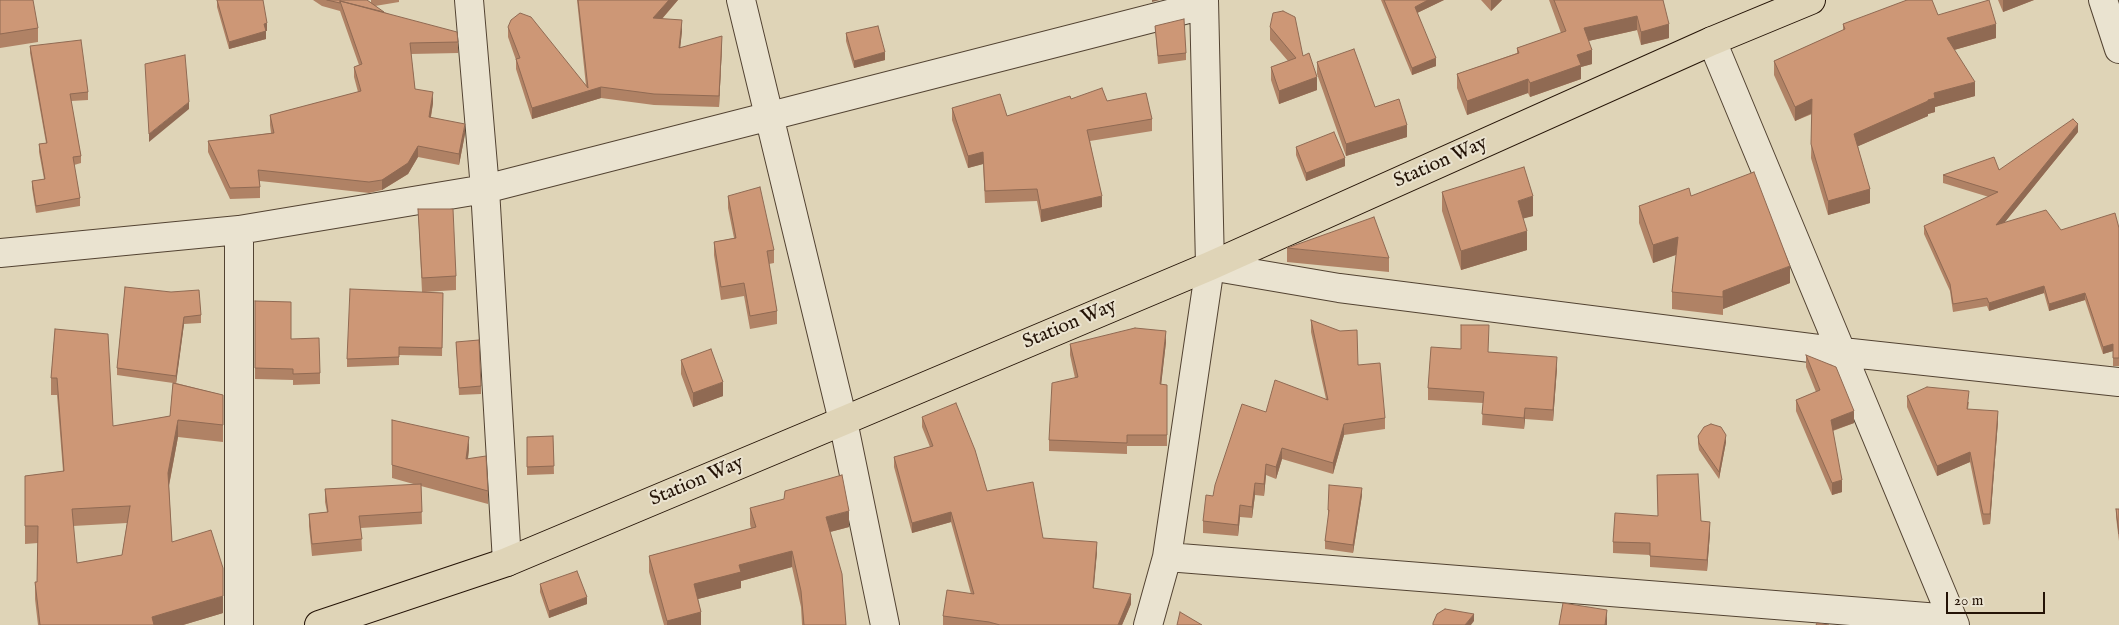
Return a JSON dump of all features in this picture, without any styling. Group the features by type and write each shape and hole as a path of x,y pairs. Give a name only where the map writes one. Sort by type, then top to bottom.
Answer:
{"main road":[{"name":"Station Way","path":"319,625 506,562 843,421 1210,266 1712,41 1811,0"}],"street":[{"path":"470,0 485,189 506,562"},
{"path":"741,0 843,421 885,625"},
{"path":"2103,0 2119,49"},
{"path":"0,253 239,230 485,189 1204,2 1210,266 1167,557 1148,625"},
{"path":"1167,557 1954,622 1712,41"},
{"path":"239,230 239,625"},
{"path":"1210,266 1339,288 1842,352 2119,382"}],"building":[{"path":"0,0 33,0 38,28 0,34"},
{"path":"217,0 263,0 267,23 264,24 266,31 229,42"},
{"path":"327,0 367,0 384,12 340,1 340,3"},
{"path":"578,0 669,0 653,18 682,20 679,48 722,36 719,96 654,94 601,87 532,108 516,59 520,58 508,27 511,20 520,13 531,17 588,88"},
{"path":"1384,0 1428,0 1415,7 1436,58 1412,68"},
{"path":"1554,0 1663,0 1669,24 1641,32 1637,16 1584,28 1592,50 1577,55 1581,65 1530,83 1528,79 1467,101 1457,74 1519,53 1517,48 1566,31"},
{"path":"1907,0 1932,0 1938,15 1989,0 1996,24 1947,38 1975,82 1934,93 1935,98 1854,134 1870,189 1828,201 1811,144 1812,99 1795,107 1774,61 1845,29 1843,24"},
{"path":"340,1 457,32 458,42 410,43 415,89 433,92 429,117 465,124 459,154 418,146 408,163 382,180 369,182 258,170 260,187 230,188 208,141 274,133 270,115 361,91 354,67 362,64"},
{"path":"1283,11 1295,17 1303,56 1309,53 1317,77 1279,91 1271,67 1296,58 1270,27 1273,13"},
{"path":"1184,19 1186,53 1158,56 1155,26"},
{"path":"878,26 885,52 854,61 846,33"},
{"path":"81,40 88,92 70,94 81,156 73,157 80,198 36,206 32,181 45,179 39,144 47,143 30,46"},
{"path":"1354,49 1375,107 1399,99 1407,125 1346,144 1317,62"},
{"path":"185,55 189,102 149,134 145,64"},
{"path":"1102,88 1107,101 1146,93 1152,119 1087,130 1102,196 1041,210 1037,189 985,191 983,152 968,156 952,108 1000,94 1007,116 1070,96 1071,99"},
{"path":"2073,119 2078,124 1996,225 2046,210 2061,230 2115,213 2119,228 2119,358 2113,358 2113,344 2103,347 2085,293 2049,304 2044,286 1989,303 1987,298 1953,304 1950,284 1924,226 1998,192 1943,175 1994,157 1999,170"},
{"path":"1334,132 1345,158 1306,173 1296,147"},
{"path":"1524,167 1533,196 1518,201 1527,231 1461,251 1442,192"},
{"path":"1754,172 1790,266 1723,291 1723,297 1672,292 1678,237 1653,245 1639,206 1689,188 1691,196"},
{"path":"760,187 774,250 767,251 777,311 750,316 744,283 721,287 714,242 736,238 728,196"},
{"path":"418,209 453,209 456,276 422,278"},
{"path":"1374,217 1389,258 1287,248"},
{"path":"125,287 171,292 199,290 201,315 184,317 176,376 117,368"},
{"path":"350,289 443,293 442,348 399,347 399,357 347,359"},
{"path":"255,301 291,302 291,339 319,338 320,373 293,374 293,369 255,368"},
{"path":"1311,320 1340,331 1357,330 1358,365 1380,363 1385,418 1344,424 1333,463 1282,448 1276,467 1266,464 1264,484 1255,483 1252,507 1240,505 1238,525 1203,521 1206,495 1213,496 1242,404 1266,412 1275,380 1328,400"},
{"path":"1461,325 1489,325 1488,352 1557,357 1553,410 1525,408 1524,418 1482,414 1484,392 1428,388 1431,347 1461,349"},
{"path":"1135,328 1166,331 1160,384 1167,385 1167,435 1127,435 1127,443 1049,440 1052,383 1078,377 1070,344"},
{"path":"55,329 108,334 113,426 170,416 173,383 223,395 223,425 178,420 168,473 172,542 211,530 223,568 223,596 152,617 154,625 40,625 35,582 37,582 38,526 25,526 25,476 64,471 57,378 51,378","holes":["130,506 122,555 77,563 72,509"]},
{"path":"479,340 481,386 459,388 456,342"},
{"path":"711,349 723,382 693,393 681,360"},
{"path":"1806,355 1836,367 1854,411 1831,420 1842,480 1832,483 1796,400 1820,390"},
{"path":"1927,387 1969,391 1967,409 1998,411 1990,514 1983,514 1970,452 1937,466 1907,396"},
{"path":"956,403 975,450 987,491 1033,482 1043,538 1097,542 1093,588 1131,594 1118,625 1000,625 943,616 947,590 974,594 951,512 912,523 894,457 933,446 922,417"},
{"path":"392,420 469,437 466,459 486,456 488,491 392,465"},
{"path":"1711,424 1721,427 1726,435 1719,472 1699,443 1698,436 1704,427"},
{"path":"553,436 554,466 527,467 527,437"},
{"path":"1698,474 1701,521 1710,522 1707,560 1650,556 1650,543 1613,542 1615,513 1658,516 1657,475"},
{"path":"842,475 849,511 826,517 842,574 846,625 804,625 801,591 792,551 739,565 741,572 694,584 701,612 667,621 649,556 756,527 750,508 784,499 785,491"},
{"path":"421,484 422,512 359,516 362,539 312,544 309,514 328,512 325,489"},
{"path":"1329,485 1362,488 1353,545 1325,541 1329,510"},
{"path":"2116,509 2119,509 2119,534"},
{"path":"577,571 587,597 549,611 540,584"},
{"path":"1563,603 1607,610 1605,625 1559,625"},
{"path":"1445,609 1474,614 1465,625 1433,625 1437,614"},
{"path":"1180,612 1202,625 1177,625"}]}
